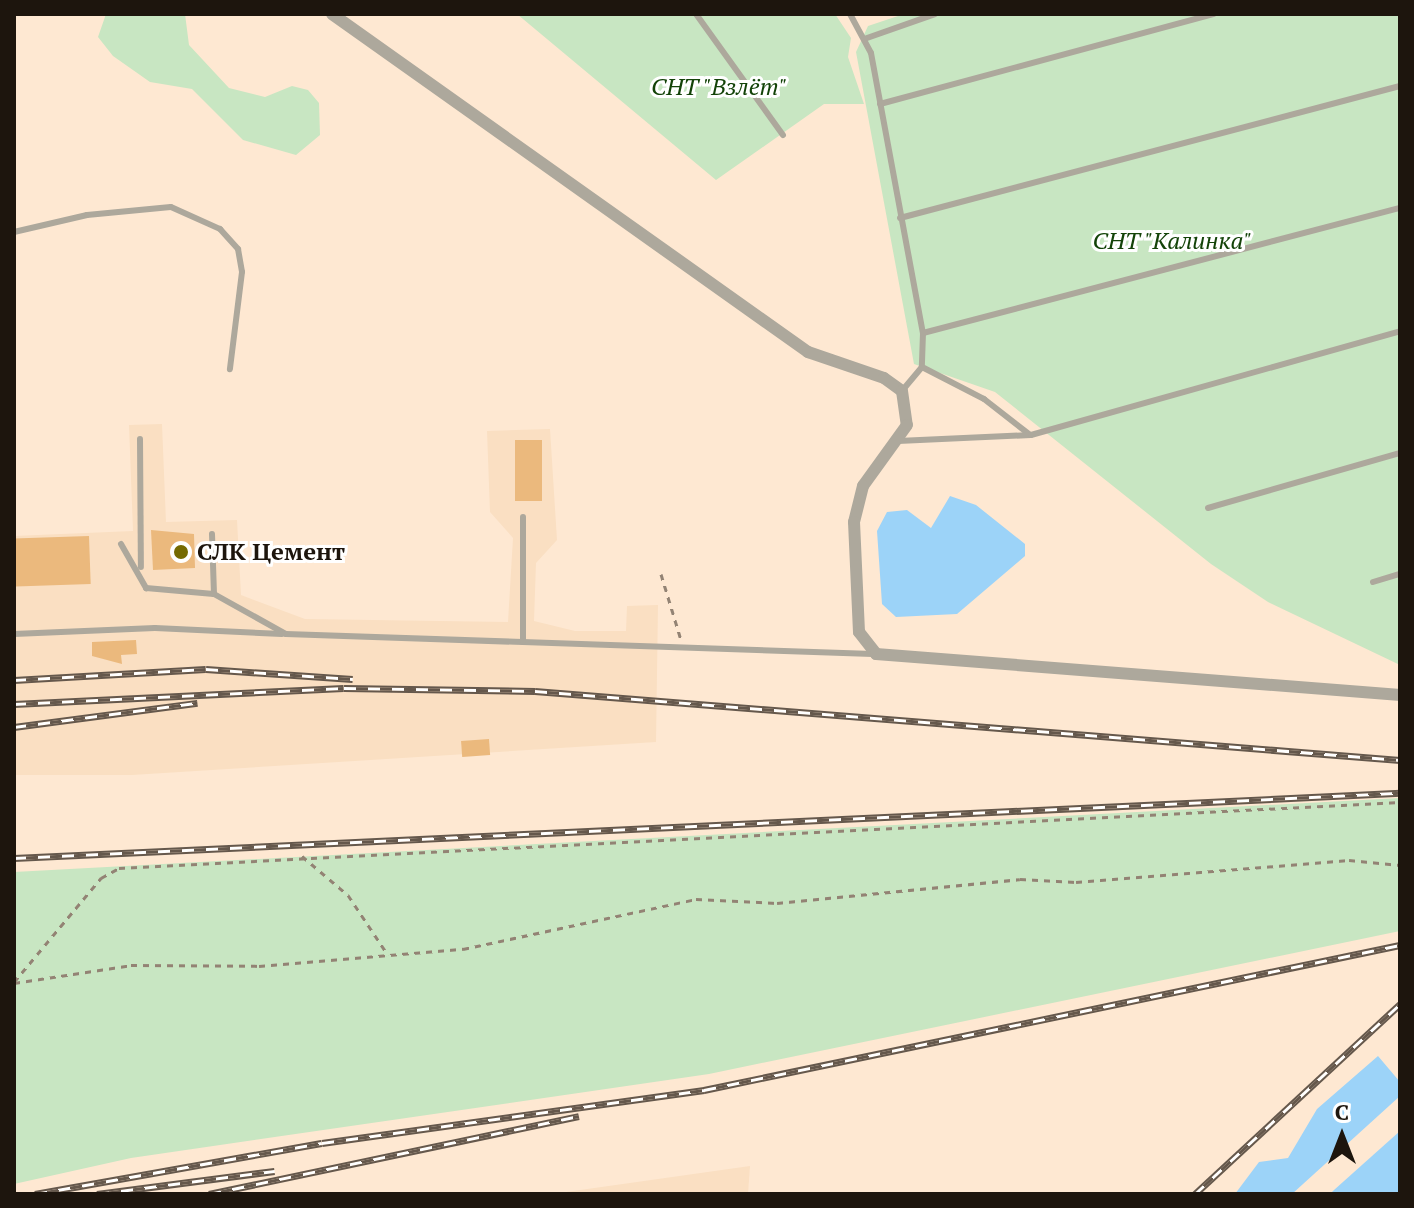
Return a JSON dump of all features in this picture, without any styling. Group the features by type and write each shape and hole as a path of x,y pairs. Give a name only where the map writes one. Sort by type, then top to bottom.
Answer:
{"street":[{"path":"332,14 808,352 884,378 902,391 909,411 898,441 863,486 854,522 859,632 876,654 1400,695"}],"lane":[{"path":"696,14 783,135"},
{"path":"850,14 867,38 923,333 922,367 902,391"},
{"path":"867,38 935,14"},
{"path":"880,104 1214,14"},
{"path":"900,218 1400,86"},
{"path":"14,232 87,215 171,207 220,229 238,249 242,272 230,369"},
{"path":"923,333 1400,208"},
{"path":"898,441 1031,435 1400,331"},
{"path":"922,367 984,399 1031,435"},
{"path":"140,439 141,569 146,588 214,594 286,634"},
{"path":"1208,508 1400,453"},
{"path":"523,517 523,642"},
{"path":"212,534 214,594"},
{"path":"121,544 141,569"},
{"path":"1373,582 1400,574"},
{"path":"14,634 155,628 200,636 286,634 683,644 876,654"}],"path":[{"path":"661,574 683,644"},
{"path":"14,982 101,878 119,868 302,856 1400,802"},
{"path":"302,856 348,895 388,955"},
{"path":"14,982 131,965 259,966 498,944 696,899 777,903 1020,879 1076,882 1349,860 1400,865"}],"shaded area":[{"path":"162,424 166,522 237,520 241,595 305,619 508,622 513,538 490,512 487,431 550,429 557,540 536,563 534,621 575,631 626,631 627,606 658,605 656,742 132,775 14,775 14,536 133,531 129,425"},
{"path":"750,1166 748,1194 552,1194"}],"green space":[{"path":"106,14 185,14 189,45 229,88 265,97 292,86 308,90 319,103 320,135 296,155 243,140 192,89 150,82 113,56 98,37"},
{"name":"СНТ \"Взлёт\"","path":"517,14 835,14 851,38 848,57 864,104 824,104 716,180"},
{"name":"СНТ \"Калинка\"","path":"904,14 1400,14 1400,665 1268,602 1211,564 995,392 914,364 856,52 868,26"},
{"path":"1400,798 1400,931 709,1074 131,1158 14,1184 14,872"}],"water":[{"path":"950,496 976,505 1025,544 1025,556 957,614 896,617 882,604 877,531 887,512 907,510 931,528"},
{"path":"1378,1056 1400,1082 1400,1096 1292,1194 1235,1194 1259,1162 1288,1158 1317,1109"},
{"path":"1400,1131 1400,1194 1330,1194 1334,1190"}],"building":[{"path":"515,440 542,440 542,501 515,501"},
{"path":"151,530 194,534 195,568 153,570"},
{"path":"89,536 91,584 16,587 14,539"},
{"path":"136,640 137,654 121,655 122,664 92,656 92,642"},
{"path":"489,739 490,755 462,757 461,741"}],"railway":[{"path":"14,680 206,669 353,679"},
{"path":"14,704 344,688 535,691 1400,760"},
{"path":"14,727 197,703"},
{"path":"14,858 1400,793"},
{"path":"35,1194 322,1143 704,1090 1400,945"},
{"path":"1195,1194 1400,1004"},
{"path":"209,1194 579,1116"},
{"path":"97,1194 275,1171"}],"place":[{"name":"СЛК Цемент","path":"181,552"}]}
